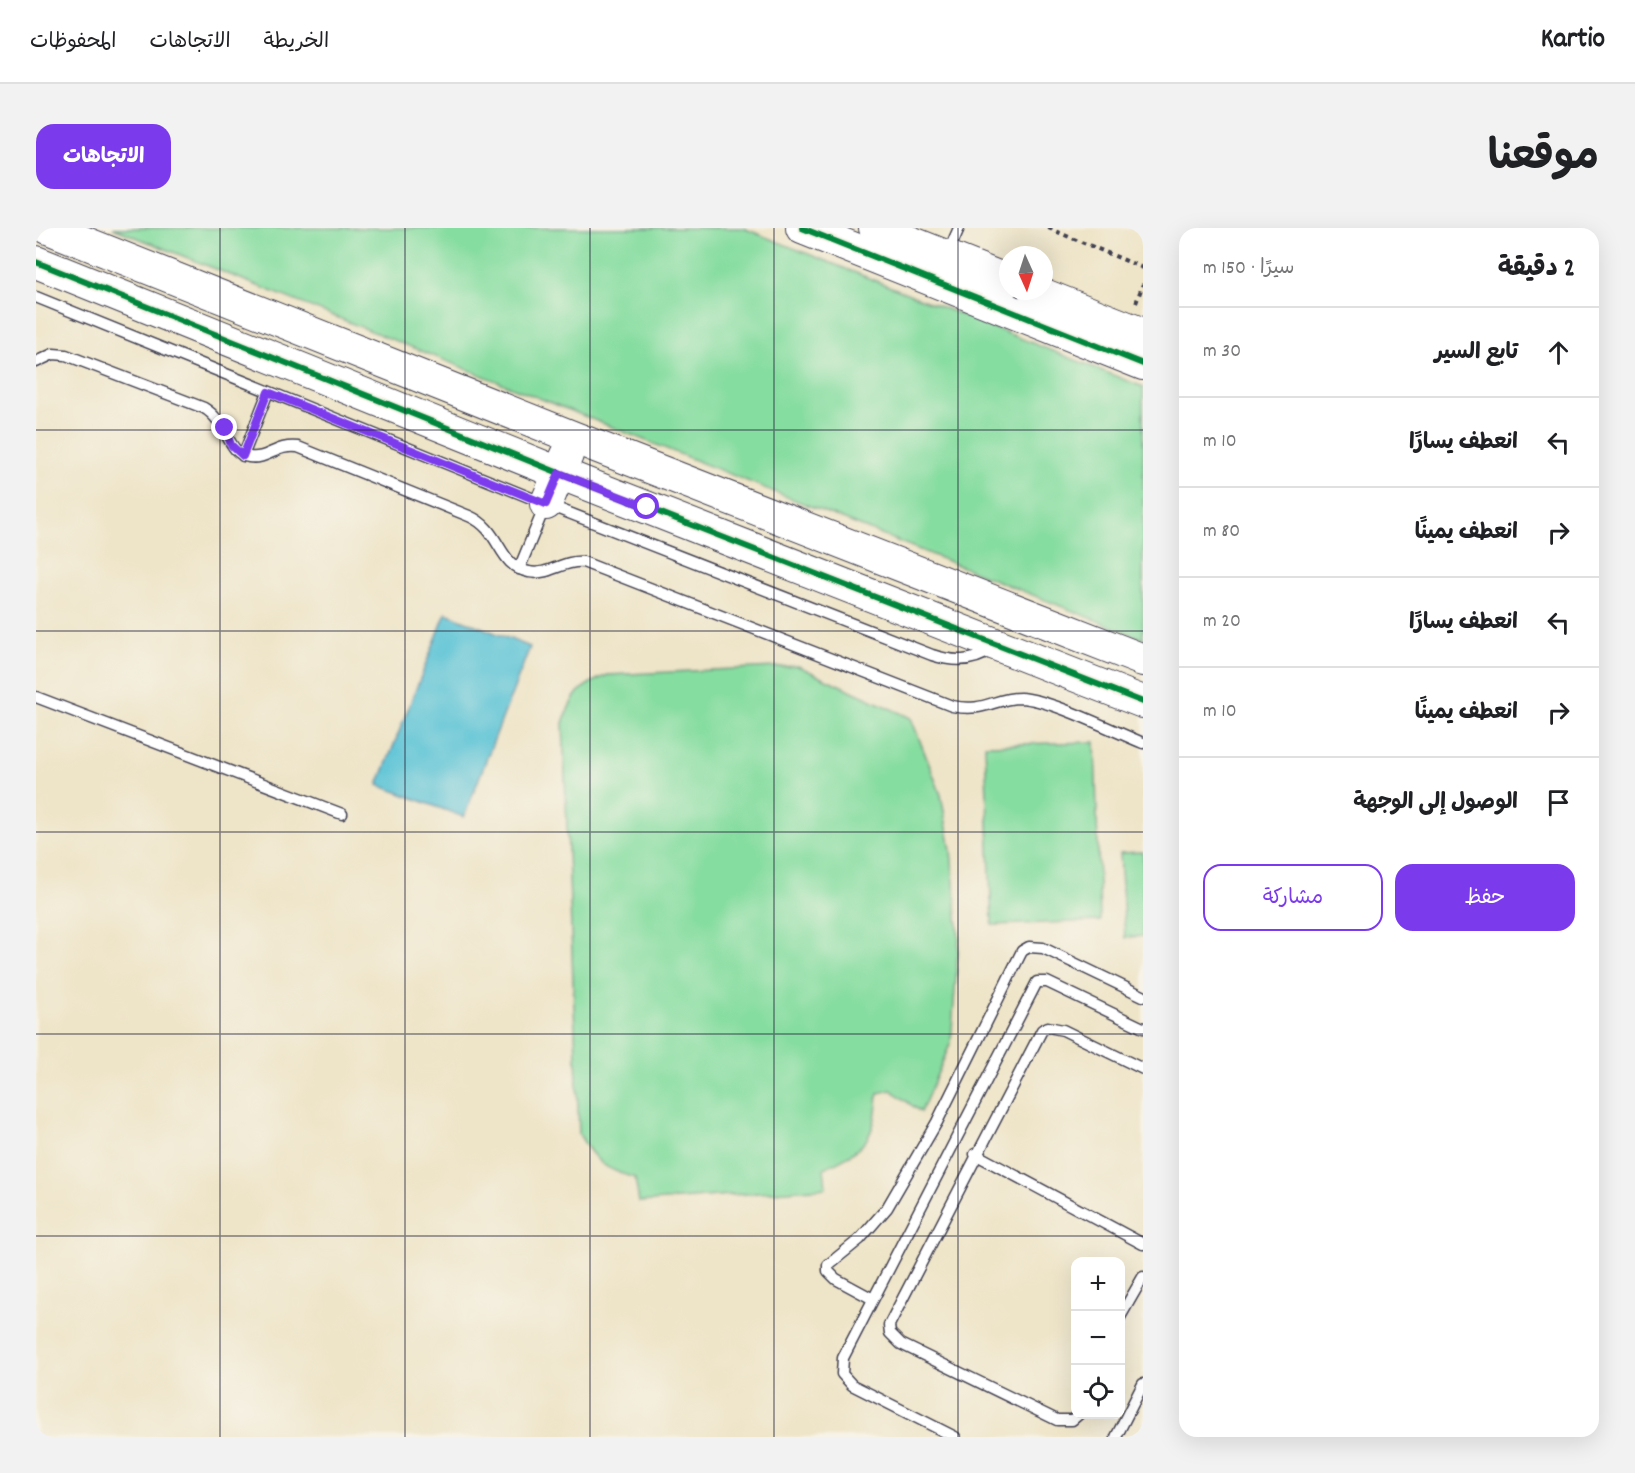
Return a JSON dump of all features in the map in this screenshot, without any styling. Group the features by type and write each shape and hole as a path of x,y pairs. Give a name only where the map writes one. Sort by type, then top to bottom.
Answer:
{"street":[{"path":"36,254 48,228 575,438 1143,660"},
{"path":"802,228 1143,364"},
{"path":"875,228 906,234 946,256 999,277"},
{"path":"36,262 559,473 1143,702"},
{"path":"1053,298 1143,334"},
{"path":"546,504 575,438"}],"lane":[{"path":"946,256 959,228"},
{"path":"36,297 546,504 945,660 973,659 997,645"},
{"path":"36,362 53,354 66,355 204,408 219,419 231,445 243,456 256,458 278,447 298,447 469,516 486,525 505,557 519,569 537,573 563,563 583,562 952,706 978,709 1004,700 1030,699 1143,743"},
{"path":"243,456 268,392"},
{"path":"519,569 546,504"},
{"path":"36,697 342,814"},
{"path":"873,1299 831,1276 828,1265 860,1239 887,1208 949,1099 1017,957 1029,947 1043,948 1143,996"},
{"path":"955,1437 852,1385 842,1374 843,1358 1037,982 1047,982 1143,1028"},
{"path":"1073,1419 1057,1420 901,1344 891,1333 891,1318 1041,1030 1048,1027 1063,1030 1143,1069"},
{"path":"975,1154 1143,1244"},
{"path":"1123,1311 1143,1277"},
{"path":"1116,1437 1143,1384"}],"path":[{"path":"1048,228 1143,268"}],"green space":[{"path":"113,228 743,228 1143,387 1143,639"},
{"path":"798,666 911,718 941,795 951,850 959,938 951,1042 921,1112 891,1090 878,1093 877,1109 871,1132 866,1141 850,1155 824,1168 826,1188 639,1202 635,1178 602,1164 579,1134 563,723 578,693 590,683 608,675"},
{"path":"1095,742 1100,921 992,925 985,745"},
{"path":"1143,852 1143,936 1125,938 1120,853"}],"water":[{"path":"446,613 530,647 464,817 378,785"}],"cycle path":[{"path":"802,228 1143,364"},
{"path":"36,262 559,473 1143,702"}],"route":[{"path":"225,428 231,445 243,456 268,392 546,504 559,473 647,507"}]}
